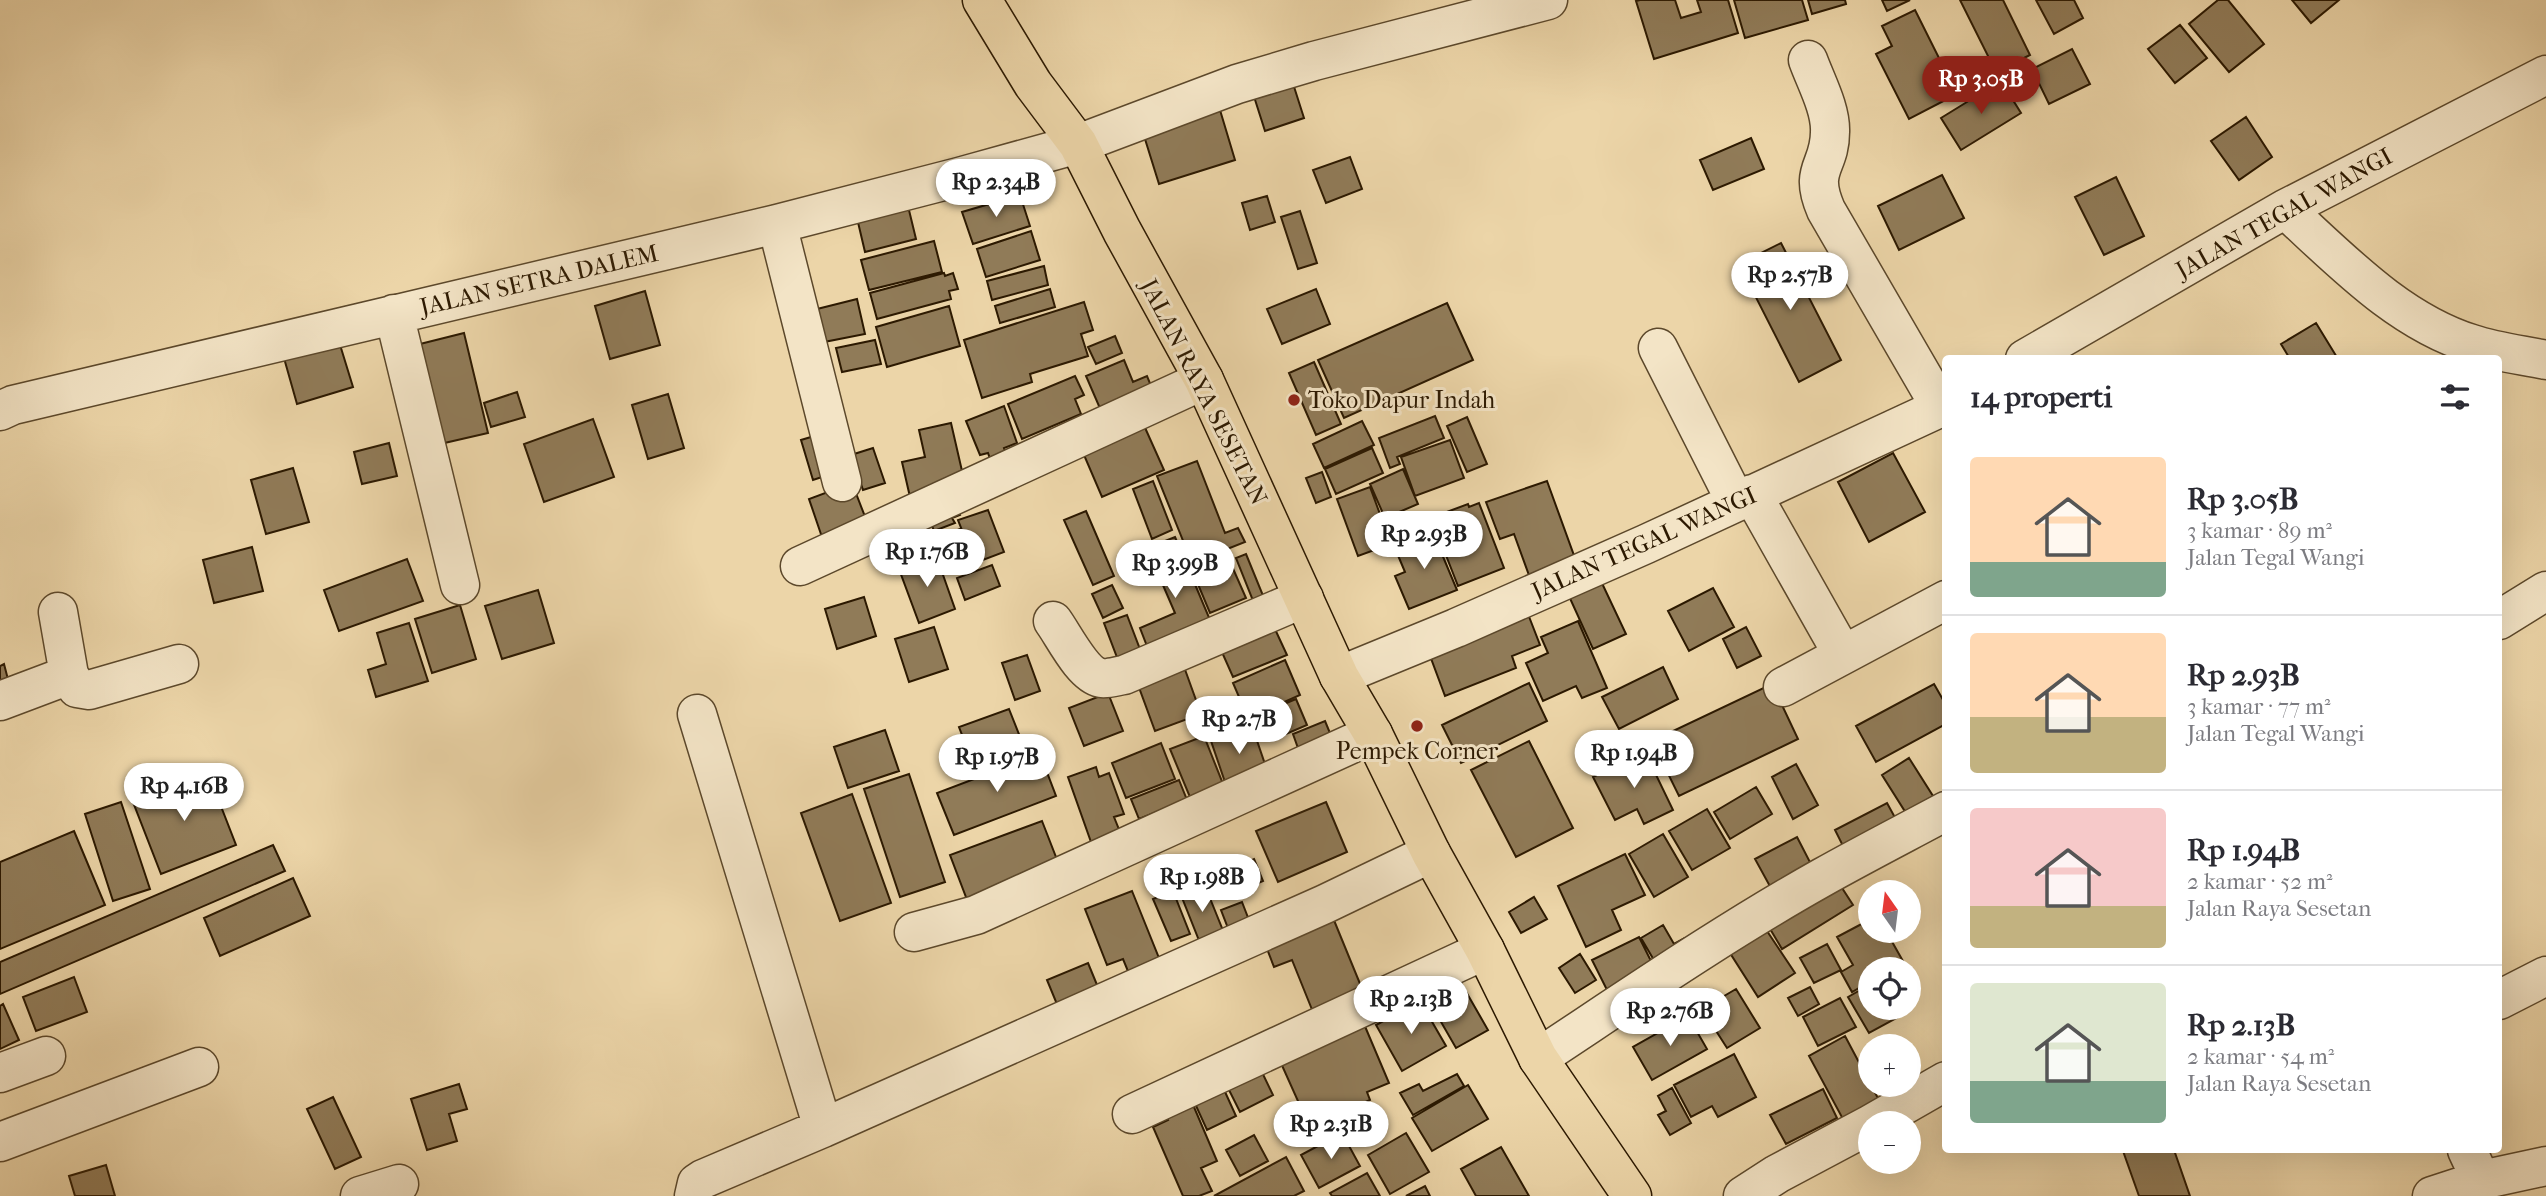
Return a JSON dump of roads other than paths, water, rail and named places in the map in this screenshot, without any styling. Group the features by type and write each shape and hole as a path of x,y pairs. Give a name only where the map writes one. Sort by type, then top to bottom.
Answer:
{"main road":[{"name":"JALAN RAYA SESETAN","path":"982,0 1034,84 1078,144 1122,232 1204,380 1339,676 1373,734 1431,853 1485,950 1538,1058 1626,1194"}],"street":[{"name":"JALAN SETRA DALEM","path":"0,411 13,405 777,224 1078,144 1237,84 1314,61 1548,0"},
{"path":"1808,60 1829,120 1830,133 1818,176 1818,192 1826,210 1942,405"},
{"name":"JALAN TEGAL WANGI","path":"2032,355 2286,209 2546,75"},
{"path":"2286,209 2378,293 2434,328 2460,352 2492,355"},
{"path":"777,224 842,482"},
{"path":"394,314 460,585"},
{"path":"1658,348 1744,498 1843,655"},
{"path":"2502,356 2546,360"},
{"path":"800,566 1204,380"},
{"name":"JALAN TEGAL WANGI","path":"1339,676 1455,628 1942,407"},
{"path":"2502,618 2546,591"},
{"path":"1053,621 1083,666 1101,678 1114,677 1304,598"},
{"path":"1783,687 1942,602"},
{"path":"58,612 69,675 77,688 89,690 178,664"},
{"path":"0,701 69,675"},
{"path":"697,714 823,1128"},
{"path":"914,932 976,915 1373,734"},
{"path":"1538,1058 1755,918 1823,877 1942,813"},
{"path":"694,1196 698,1183 704,1178 823,1128 1325,904 1431,853"},
{"path":"1132,1114 1485,950"},
{"path":"2502,998 2546,976"},
{"path":"0,1073 46,1056"},
{"path":"0,1142 199,1067"},
{"path":"1894,1111 1942,1083"},
{"path":"1743,1196 1777,1174 1858,1131"},
{"path":"2432,1196 2474,1165 2546,1166"},
{"path":"360,1196 399,1184"}],"place":[{"name":"Toko Dapur Indah","path":"1294,400"},
{"name":"Pempek Corner","path":"1417,726"}]}
